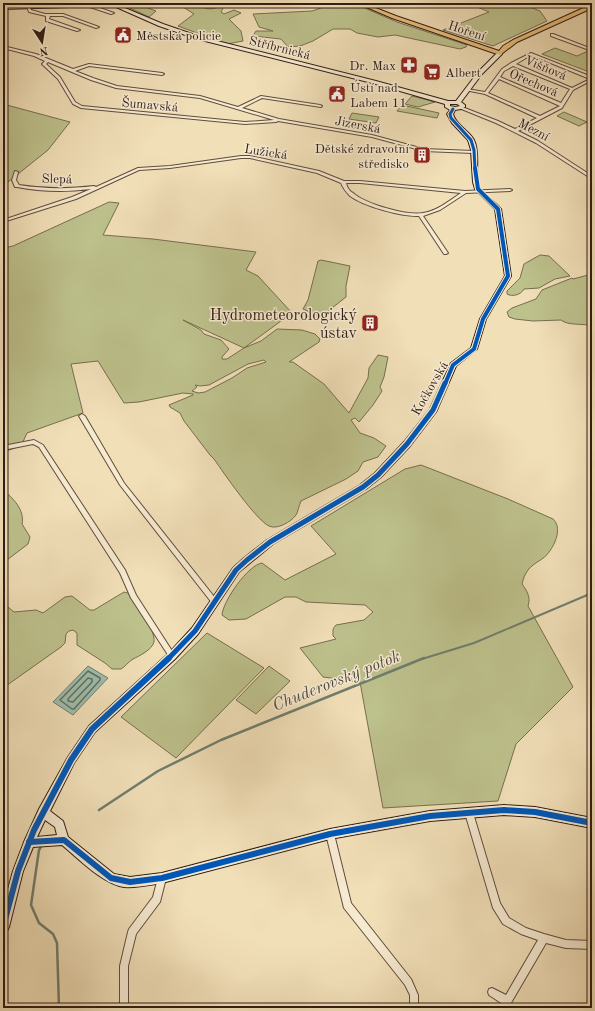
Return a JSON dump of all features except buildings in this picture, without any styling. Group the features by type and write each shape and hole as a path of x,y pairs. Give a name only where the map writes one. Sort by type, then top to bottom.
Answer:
{"main road":[{"name":"Hoření","path":"359,3 394,17 500,53"},
{"path":"500,53 505,47 515,41 592,6"},
{"path":"500,53 592,10"}],"street":[{"path":"3,8 87,3 112,13"},
{"name":"Stříbrnická","path":"109,3 160,25 199,38 382,84 448,103"},
{"path":"28,7 30,11 48,16 64,15 96,27"},
{"path":"48,16 47,20 54,24 78,30"},
{"path":"552,35 592,50"},
{"name":"Jizerská","path":"3,47 35,55 74,70 92,79 118,87 200,97 279,120 372,136 424,150 473,152"},
{"path":"458,102 480,73 500,53"},
{"path":"486,93 503,70 531,54 592,78"},
{"name":"Šumavská","path":"48,60 44,64 59,78 74,103 82,107 245,123 279,120"},
{"name":"Višňová","path":"512,64 572,89"},
{"path":"74,70 89,65 162,74"},
{"name":"Ořechová","path":"498,77 562,105"},
{"path":"515,131 541,118 562,105 572,89 592,78"},
{"path":"467,90 486,93 541,118"},
{"name":"Jizerská","path":"239,108 261,97 320,106"},
{"path":"458,102 463,105 461,108 453,109 447,106 448,103 458,102"},
{"name":"Mezní","path":"461,108 515,131 558,155 592,178"},
{"path":"453,109 450,114 452,120 472,141 476,169 476,186 479,192"},
{"name":"Lužická","path":"3,221 60,204 84,194 97,186 142,168 170,167 241,157 250,157 308,169 343,182 368,182 465,192 510,190"},
{"name":"Slepá","path":"16,172 14,180 17,186 69,190 97,186"},
{"path":"343,182 345,188 352,195 399,214 420,216 436,210 465,192"},
{"name":"Kočkovská","path":"3,928 18,871 34,842 43,812 78,748 92,729 172,656 195,631 236,570 247,560 270,542 363,487 390,464 433,410 453,365 474,349 483,319 508,276 498,209 492,202 479,192"},
{"path":"420,216 446,253"},
{"path":"82,416 122,484 214,602"},
{"path":"3,448 34,442 41,446 123,572 133,596 172,656"},
{"path":"43,812 111,878 120,882 139,882 162,878 330,834 430,816 504,810 535,812 592,823"},
{"path":"469,813 496,906 506,920 524,931 544,938 566,944 592,945"},
{"path":"34,842 51,841 62,832"},
{"path":"330,834 347,905 408,982 414,995 414,1008"},
{"path":"124,1008 124,966 132,932 157,899 162,878"},
{"path":"492,992 505,1005 544,938"}],"green space":[{"path":"119,3 163,3 148,8 156,11 149,17"},
{"path":"163,3 197,3 207,9 225,4 221,12 224,14 234,10 241,13 229,19 241,31 243,41 227,44 178,26 194,14 183,7"},
{"path":"320,3 353,3 397,22 467,45 466,47 460,49 395,35 378,37 357,33 350,29 333,29 313,41 300,46 288,47 281,39 253,36 256,31 273,31 259,27 253,14 312,11 321,8"},
{"path":"478,3 520,3 540,11 547,21 493,46 443,30 489,12 475,6"},
{"path":"555,48 577,56 590,50 592,51 592,73 542,54"},
{"path":"412,96 435,102 418,107 405,104"},
{"path":"3,104 70,122 48,150 3,186"},
{"path":"402,105 439,113 437,118 397,111"},
{"path":"564,112 587,122 579,126 557,116"},
{"path":"352,113 379,117 376,123 349,119"},
{"path":"109,202 119,203 103,235 153,239 256,252 246,270 258,276 292,313 244,348 261,341 277,329 302,330 315,334 320,339 319,342 289,362 293,362 324,384 349,413 368,378 369,368 378,355 388,357 384,377 380,387 382,391 359,422 355,418 351,420 360,433 374,438 386,446 378,457 363,462 358,471 346,479 301,501 297,514 294,518 284,525 272,527 263,522 248,506 184,421 180,413 170,407 169,405 193,394 183,393 139,402 124,403 98,361 71,364 83,413 27,433 21,446 3,452 3,248 13,246","holes":["183,320 244,348 227,359 222,359 222,357 229,349 221,340 204,334 201,330","264,360 266,362 247,368 232,378 205,392 198,393 192,391 197,387 195,385 209,385 248,364"]},
{"path":"540,255 549,256 570,276 555,279 539,288 524,289 521,293 516,295 507,294 507,291 520,278 524,264"},
{"path":"321,260 350,266 346,286 346,297 327,312 327,320 303,309 308,300 318,261"},
{"path":"592,274 592,326 572,324 561,320 533,321 509,317 507,312 512,308 536,299 542,290 572,278"},
{"path":"421,465 508,499 553,519 556,522 558,531 552,548 547,555 528,570 522,584 529,597 528,606 573,687 516,744 498,801 383,808 360,682 323,677 300,648 336,639 333,636 333,631 336,625 364,620 373,612 365,605 306,602 296,597 285,597 246,619 229,620 222,615 223,609 237,584 256,565 262,563 285,580 336,554 311,526 405,469"},
{"path":"3,490 11,497 20,509 22,514 22,524 30,537 28,544 3,563"},
{"path":"124,592 131,594 152,631 154,642 148,650 131,660 121,669 112,669 77,645 77,633 73,630 69,631 66,634 65,643 61,647 3,688 3,603 14,612 36,610 43,613 65,597 72,596 90,610 94,610"},
{"path":"207,633 264,668 176,758 121,717"},
{"path":"269,666 290,681 256,714 236,700"}],"water":[{"path":"88,666 108,678 73,715 53,702"}],"waterway":[{"name":"Chuderovský potok","path":"422,659 474,643 592,593"},
{"name":"Chuderovský potok","path":"99,810 158,771 221,740 424,658"},
{"name":"Chuderovský potok","path":"42,845 39,850 31,905 39,923 53,934 57,943 59,1008"}],"cycle path":[{"path":"3,927 18,871 34,830 71,760 92,729 172,656 195,631 236,570 247,560 270,542 363,487 378,475 407,444 433,410 453,365 474,349 483,319 508,276 498,209 480,193 476,186 473,144 466,133 453,122 450,114 453,109"},
{"path":"29,842 64,840 111,878 136,882 162,878 330,834 430,816 504,810 535,812 592,823"}],"place":[{"name":"Městská policie","path":"123,35"},
{"name":"Dr. Max","path":"409,65"},
{"name":"Albert","path":"432,72"},
{"name":"Ústí nad Labem 11","path":"337,94"},
{"name":"Dětské zdravotní středisko","path":"422,155"},
{"name":"Hydrometeorologický ústav","path":"370,323"}]}
